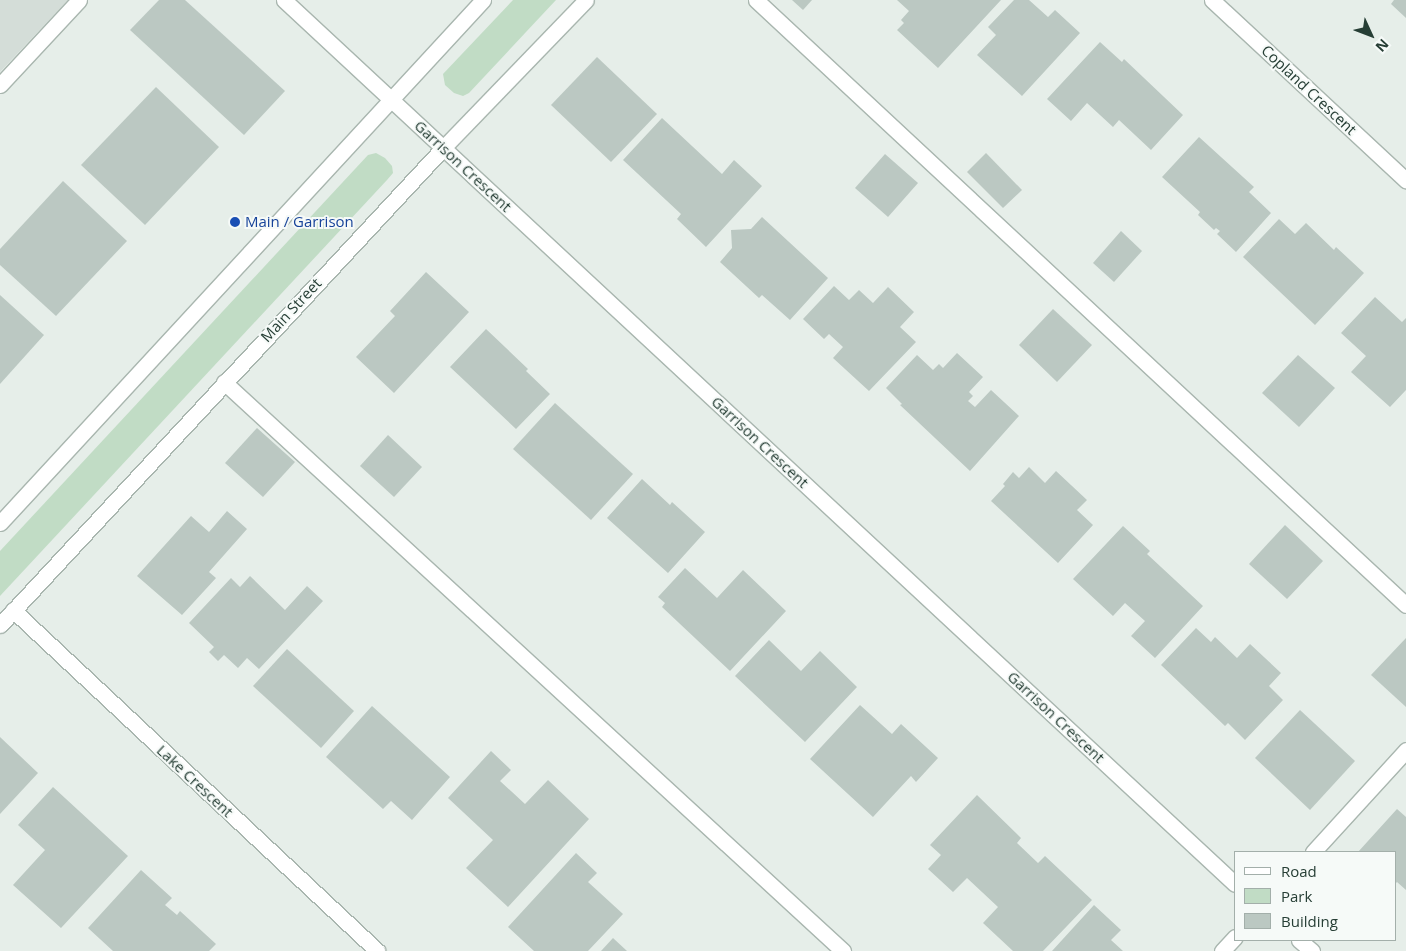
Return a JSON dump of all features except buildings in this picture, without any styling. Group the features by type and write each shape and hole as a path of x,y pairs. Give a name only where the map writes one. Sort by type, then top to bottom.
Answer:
{"street":[{"path":"0,85 79,0"},
{"name":"Garrison Crescent","path":"284,0 1234,883"},
{"path":"0,523 483,0"},
{"name":"Main Street","path":"0,624 224,382 586,0"},
{"path":"756,0 1406,605"},
{"name":"Copland Crescent","path":"1212,0 1406,180"},
{"path":"224,382 843,951"},
{"name":"Lake Crescent","path":"13,610 377,951"},
{"path":"1314,851 1406,750"},
{"path":"1222,951 1234,938"},
{"path":"1300,941 1312,951"}],"shaded area":[{"path":"0,0 68,0 0,72"}],"green space":[{"path":"513,0 556,0 469,93 463,96 454,93 445,85 443,74"},
{"path":"376,153 385,158 392,166 393,173 0,596 0,551 368,155"}],"place":[{"name":"Main / Garrison","path":"235,222"}]}
